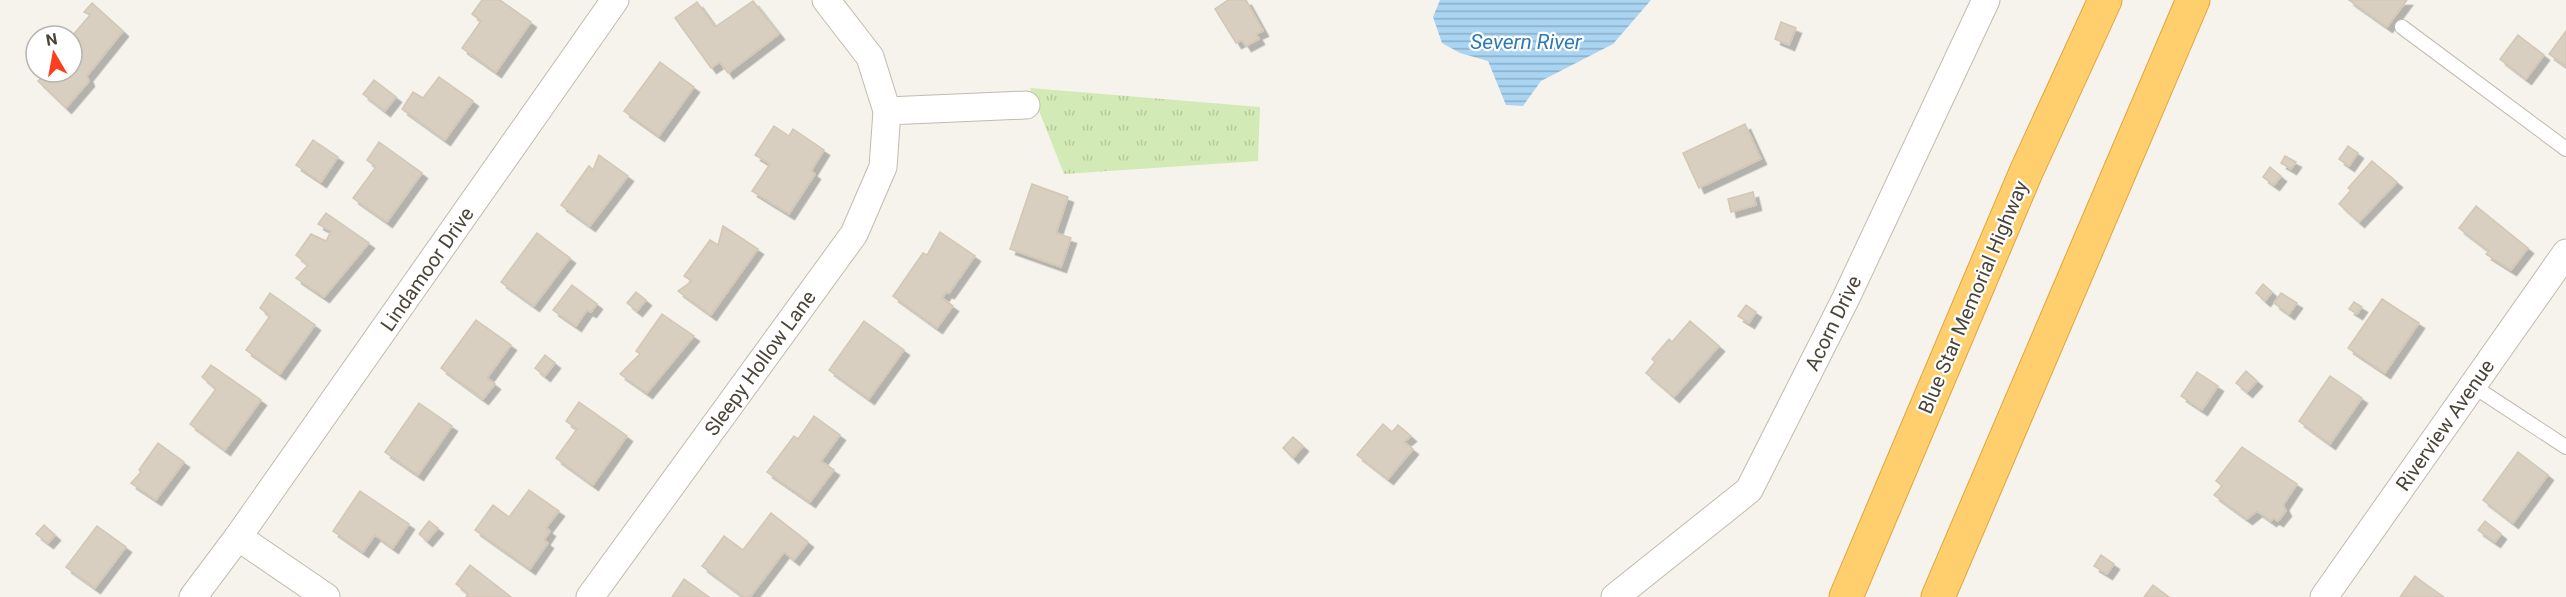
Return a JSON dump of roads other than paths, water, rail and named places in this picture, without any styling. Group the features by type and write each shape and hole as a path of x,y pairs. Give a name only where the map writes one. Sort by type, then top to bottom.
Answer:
{"highway":[{"name":"Blue Star Memorial Highway","path":"1846,597 2026,172 2105,0"},
{"path":"1938,597 2193,0"}],"street":[{"name":"Lindamoor Drive","path":"193,597 238,537 615,0"},
{"path":"826,0 870,57 887,111 1026,105"},
{"name":"Acorn Drive","path":"1615,597 1749,490 1846,298 1986,0"},
{"name":"Sleepy Hollow Lane","path":"590,597 854,234 883,167 887,111"},
{"name":"Riverview Avenue","path":"2324,597 2566,253"},
{"path":"238,537 326,597"}],"lane":[{"path":"2402,27 2566,149"},
{"path":"2472,386 2566,447"}],"water":[{"name":"Severn River","path":"1440,0 1651,0 1613,44 1541,81 1523,106 1506,105 1488,61 1460,53 1442,43 1433,17"}]}
